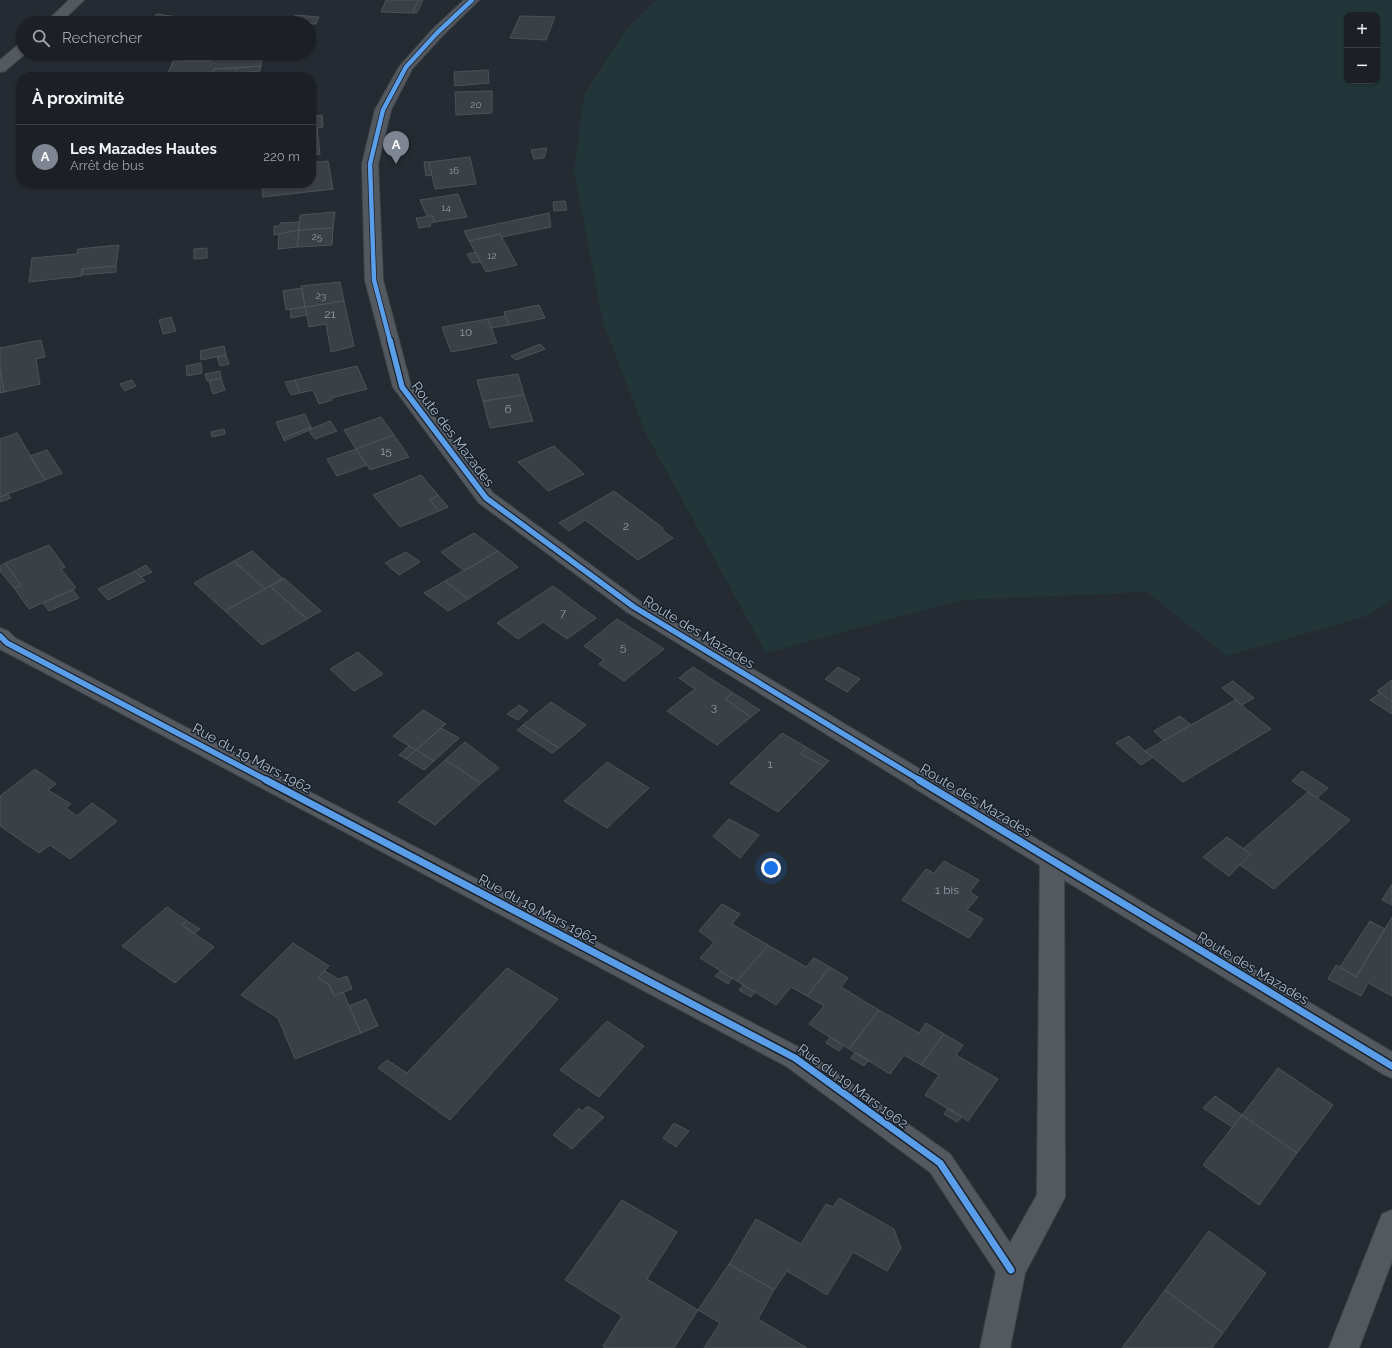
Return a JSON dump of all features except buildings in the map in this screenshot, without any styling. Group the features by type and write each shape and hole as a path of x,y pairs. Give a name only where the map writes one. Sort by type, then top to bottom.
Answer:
{"street":[{"path":"60,16 77,0"},
{"name":"Route des Mazades","path":"472,0 437,33 406,67 383,110 370,164 374,280 402,387 486,498 634,607 1392,1066"},
{"path":"0,68 16,54"},
{"name":"Rue du 19 Mars 1962","path":"0,636 7,643 795,1058 940,1163 1011,1270"},
{"path":"995,1348 1011,1270 1051,1197 1052,860"},
{"path":"1344,1348 1392,1222"}],"green space":[{"path":"656,0 1392,0 1392,600 1367,616 1227,656 1147,592 962,600 766,653 645,432 603,322 574,171 584,95 626,30"}],"cycle path":[{"path":"472,0 437,33 406,67 383,110 370,164 374,280 402,387 486,498 634,607 1392,1066"},
{"path":"0,636 7,643 795,1058 940,1163 1011,1270"}],"place":[{"name":"Les Mazades Hautes","path":"396,164"}]}
